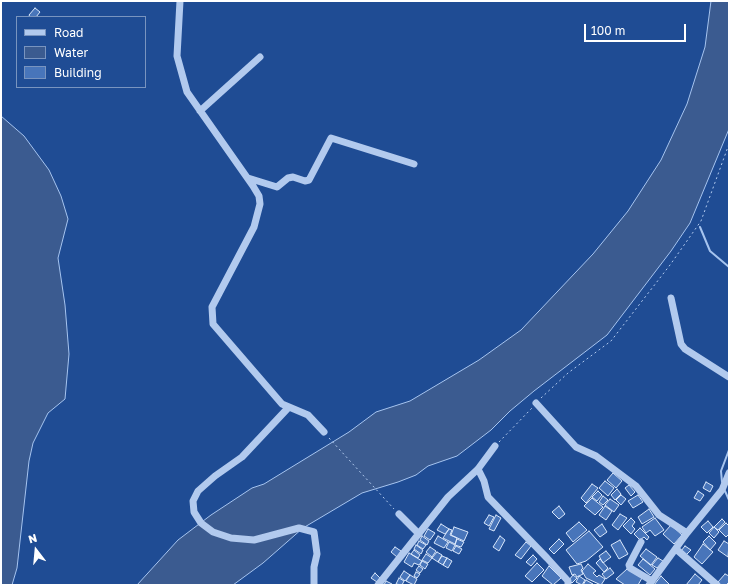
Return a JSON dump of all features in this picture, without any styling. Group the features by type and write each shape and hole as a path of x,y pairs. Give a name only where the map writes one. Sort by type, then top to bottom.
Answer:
{"street":[{"path":"180,1 177,56 187,92 248,178 259,196 260,204 254,227 212,307 211,318 216,330 277,399 288,408 308,415 324,432"},
{"path":"200,112 260,57"},
{"path":"248,178 277,187 288,178 294,177 305,182 309,180 331,138 414,164"},
{"path":"671,298 681,344 685,349 729,377"},
{"path":"536,403 576,447 596,456 636,486 659,515 687,533"},
{"path":"288,408 242,457 215,476 198,491 193,501 194,512 200,524 213,532 231,538 254,540 299,528 314,532 317,554 314,567 314,585"},
{"path":"378,585 448,497 478,469 495,446"},
{"path":"478,469 484,481 488,497 568,581 568,585"},
{"path":"641,542 629,564 630,568 651,583 687,533 722,490 729,473"},
{"path":"399,514 419,534"},
{"path":"676,549 717,585"}],"path":[{"path":"495,446 536,403 568,373 611,341 670,265 701,221 729,144"},
{"path":"324,432 399,514"}],"water":[{"path":"711,1 729,1 729,129 690,223 671,251 607,335 534,391 510,411 491,430 457,456 428,466 416,475 362,493 303,528 263,563 233,585 137,585 178,540 211,515 252,488 264,484 349,432 376,412 410,401 479,360 521,330 593,254 628,211 661,160 687,104 705,47"},
{"path":"1,116 24,136 49,170 61,196 68,219 58,258 65,305 69,354 65,399 48,413 33,443 29,461 17,568 12,585 1,585"}],"building":[{"path":"35,8 40,12 37,16 29,15"},
{"path":"613,473 622,481 616,488 607,480"},
{"path":"605,481 614,488 608,496 599,488"},
{"path":"706,482 713,486 710,492 703,488"},
{"path":"592,484 598,488 586,503 581,498"},
{"path":"629,485 635,492 631,496 625,488"},
{"path":"617,489 621,494 615,500 611,495"},
{"path":"598,491 602,495 597,501 592,497"},
{"path":"698,491 704,495 700,501 694,498"},
{"path":"621,495 626,499 621,505 616,500"},
{"path":"638,495 643,502 633,508 628,501"},
{"path":"603,496 608,500 603,505 599,502"},
{"path":"592,498 603,507 595,515 584,506"},
{"path":"610,499 619,505 614,512 605,505"},
{"path":"559,506 565,514 559,519 552,512"},
{"path":"605,506 612,511 606,520 599,515"},
{"path":"649,509 654,517 642,524 638,517"},
{"path":"620,514 627,518 618,530 612,525"},
{"path":"489,515 494,517 489,526 484,523"},
{"path":"496,515 501,518 494,531 489,529"},
{"path":"631,518 635,522 632,526 635,529 631,534 623,526"},
{"path":"655,518 664,530 655,536 650,530 646,533 642,527"},
{"path":"722,519 725,522 718,530 714,527"},
{"path":"708,521 713,527 707,533 701,527"},
{"path":"579,522 587,530 573,542 566,533"},
{"path":"726,523 729,526 729,534 726,537 719,530"},
{"path":"441,524 449,529 445,534 437,530"},
{"path":"602,524 607,532 600,537 594,530"},
{"path":"671,525 682,535 674,544 663,534"},
{"path":"454,527 468,532 464,541 451,535"},
{"path":"714,527 719,532 714,538 709,533"},
{"path":"640,528 649,537 647,540 644,537 640,540 634,534"},
{"path":"428,529 435,533 430,540 424,536"},
{"path":"449,529 452,530 450,535 457,538 455,544 443,538"},
{"path":"589,531 603,547 586,561 577,564 566,550"},
{"path":"422,536 429,541 427,545 420,540"},
{"path":"438,536 448,542 444,548 434,543"},
{"path":"500,536 505,540 499,551 493,547"},
{"path":"709,536 716,543 710,550 703,542"},
{"path":"457,539 464,542 461,547 455,545"},
{"path":"559,539 564,544 554,554 549,549"},
{"path":"620,540 628,554 619,559 611,545"},
{"path":"419,541 426,545 423,549 417,545"},
{"path":"724,541 729,544 728,557 718,550"},
{"path":"449,542 455,545 452,551 446,548"},
{"path":"526,542 531,546 521,559 515,555"},
{"path":"703,544 713,552 702,564 694,557"},
{"path":"416,545 423,550 421,554 414,549"},
{"path":"456,546 462,549 459,554 453,551"},
{"path":"685,546 691,550 686,555 681,551"},
{"path":"395,547 401,551 397,557 391,552"},
{"path":"430,547 436,551 432,557 426,552"},
{"path":"646,549 657,557 651,565 640,556"},
{"path":"414,550 420,555 418,558 411,554"},
{"path":"606,551 611,557 603,563 599,556"},
{"path":"437,552 442,555 438,562 432,558"},
{"path":"409,553 422,561 419,565 414,563 412,567 404,562"},
{"path":"426,554 432,558 428,563 422,560"},
{"path":"533,555 537,559 531,566 526,562"},
{"path":"442,556 447,558 443,565 438,562"},
{"path":"447,558 452,561 448,568 443,565"},
{"path":"658,558 663,561 657,568 652,565"},
{"path":"600,559 608,568 604,572 596,563"},
{"path":"643,559 655,569 650,575 638,565"},
{"path":"422,561 428,564 425,569 420,565"},
{"path":"537,563 544,570 532,582 525,576"},
{"path":"581,564 583,574 577,577 575,574 572,575 569,567"},
{"path":"588,564 596,571 593,573 597,577 599,575 605,579 601,585 586,578 582,571"},
{"path":"419,566 423,569 420,573 416,570"},
{"path":"549,566 561,578 553,585 542,576"},
{"path":"610,568 614,573 606,579 602,574"},
{"path":"627,569 642,578 638,585 625,585 616,579"},
{"path":"404,571 410,575 405,581 400,577"},
{"path":"416,572 420,574 417,578 414,576"},
{"path":"375,573 380,578 377,582 371,578"},
{"path":"695,574 702,580 698,585 686,585"},
{"path":"725,574 729,576 729,582 726,585 721,585 718,582"},
{"path":"410,575 417,579 414,585 406,581"},
{"path":"573,575 577,578 572,583 569,580"},
{"path":"579,576 585,580 582,585 576,582"},
{"path":"661,576 670,585 654,585"},
{"path":"399,578 404,581 402,585 396,584"},
{"path":"586,580 593,584 593,585 583,585"},
{"path":"386,581 392,584 384,585"}],"waterway":[{"path":"700,227 710,251 729,267"},
{"path":"722,482 721,471 729,450"},
{"path":"725,491 729,500"}]}
